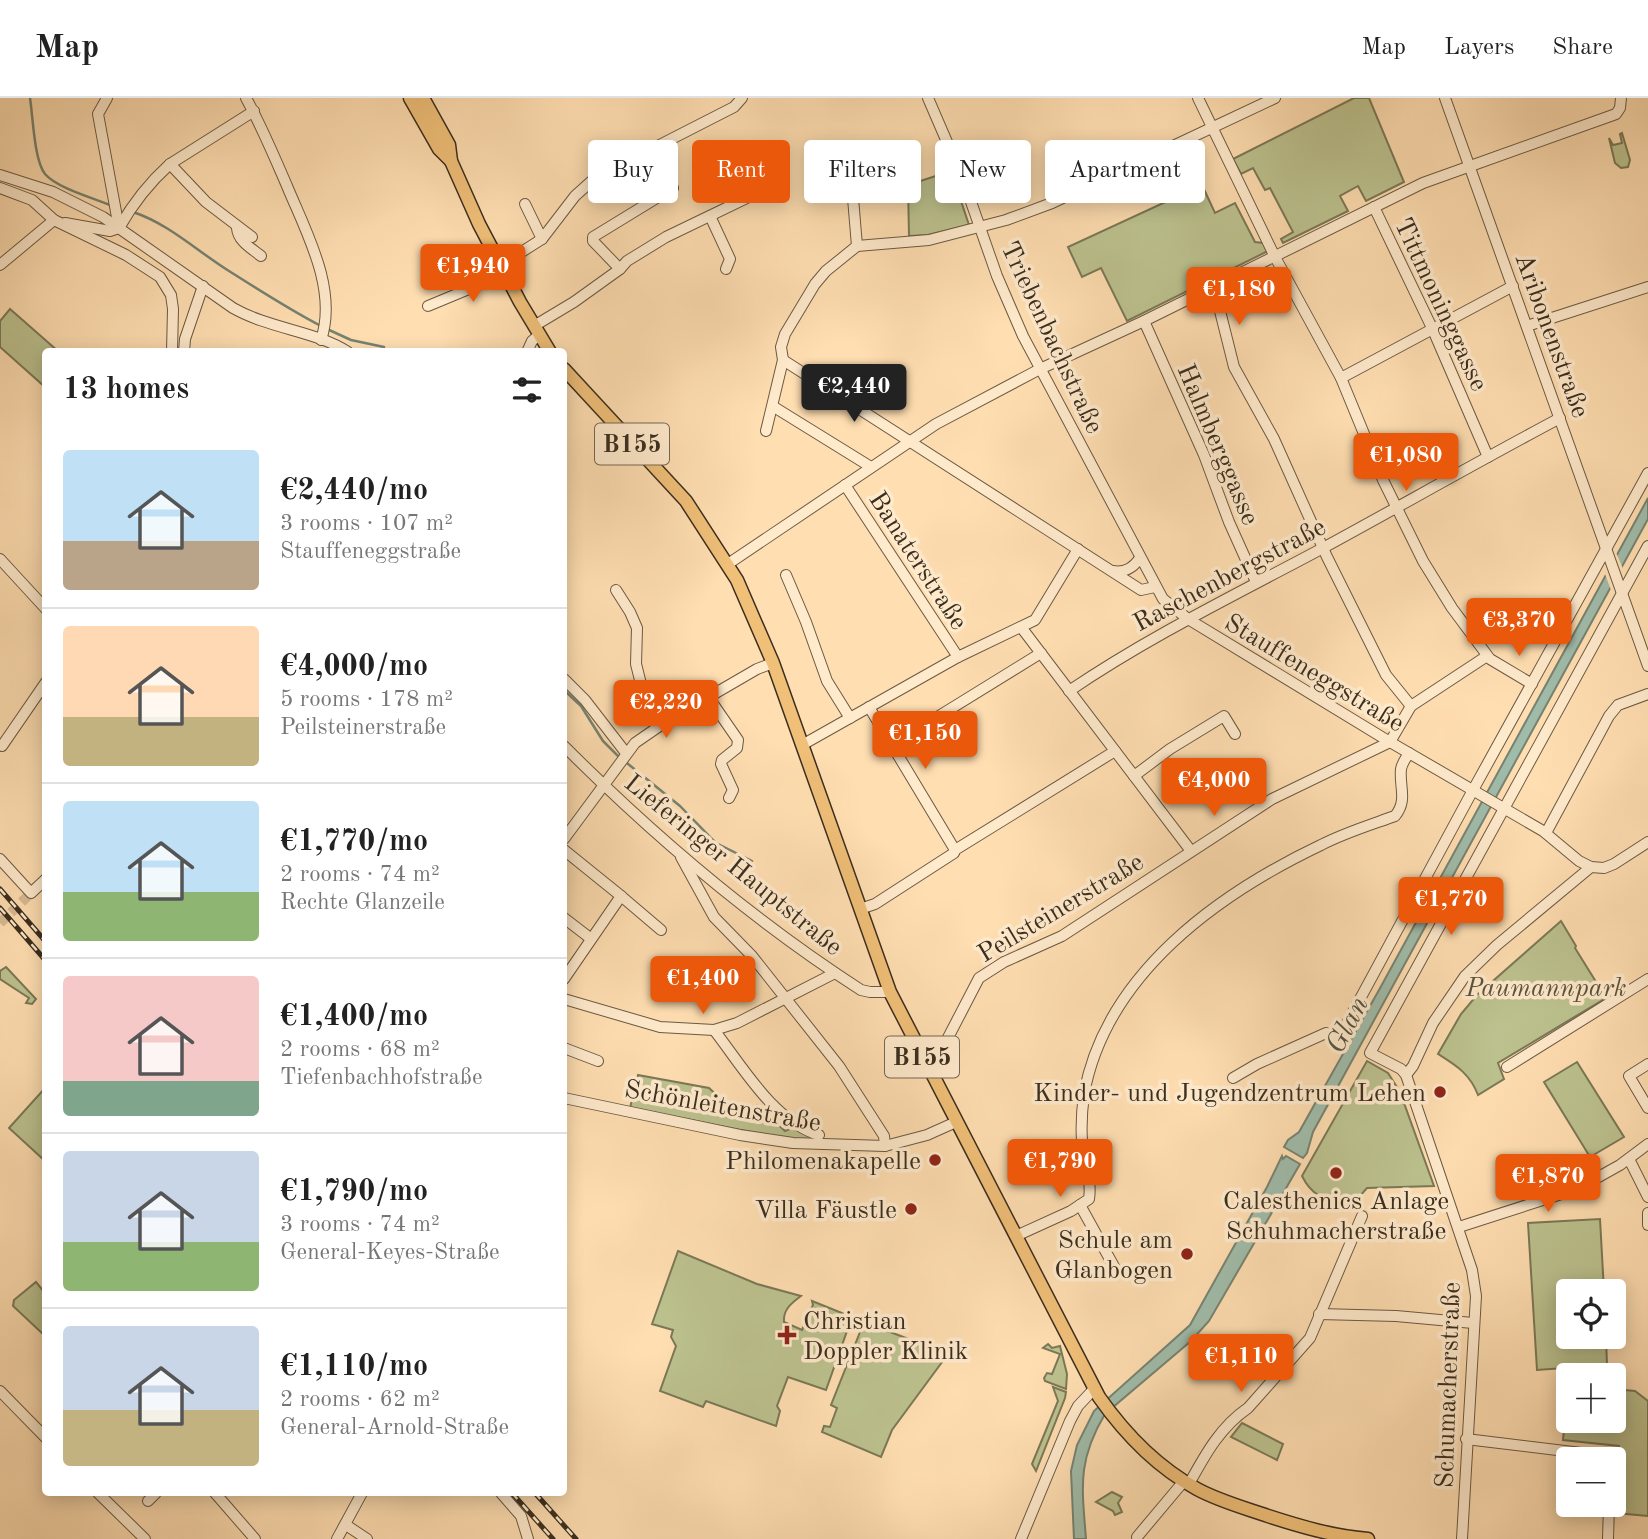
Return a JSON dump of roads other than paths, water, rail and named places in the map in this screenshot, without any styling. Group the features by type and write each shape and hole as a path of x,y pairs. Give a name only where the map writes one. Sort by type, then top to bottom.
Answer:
{"main road":[{"path":"410,98 439,149 451,161"},
{"path":"423,98 449,145 451,161 503,270 548,348"},
{"name":"B155","path":"567,372 672,485 699,520 737,580 773,663 890,992 1096,1393 1134,1441 1187,1482 1207,1493 1319,1536 1368,1539"}],"street":[{"path":"107,98 99,114 119,228"},
{"path":"246,98 265,131 317,263 325,299 323,332"},
{"path":"428,306 503,270 542,239 575,196 593,180 734,107 742,98"},
{"name":"Triebenbachstraße","path":"928,98 963,179 996,276 1040,369 1155,587"},
{"path":"1198,98 1275,257 1341,378 1396,508 1423,561 1452,608 1487,656 1532,684"},
{"path":"766,431 774,407 785,334 826,271 858,246 929,240 980,227 1052,203 1275,98"},
{"name":"Aribonenstraße","path":"1445,98 1648,666"},
{"path":"728,564 910,440 1040,369 1144,321 1423,183 1616,114 1621,100"},
{"path":"54,220 110,231 119,228 129,211 170,164 254,111"},
{"path":"170,164 206,202 252,237"},
{"path":"1,175 53,192 119,228 252,319 323,332 343,348"},
{"path":"0,188 32,200 54,220 126,255 160,277 171,295 172,348"},
{"path":"620,269 593,241 593,237 649,203"},
{"path":"529,348 537,331 627,261 737,203"},
{"path":"854,203 858,246"},
{"path":"525,204 542,239"},
{"name":"Tittmoninggasse","path":"1374,207 1433,330 1488,457"},
{"path":"710,216 730,259 726,269"},
{"path":"0,265 54,220"},
{"path":"237,228 237,235 241,240 261,256"},
{"path":"184,348 204,286"},
{"path":"1341,378 1513,286"},
{"path":"1214,287 1234,367 1274,439 1322,548 1386,675 1411,706"},
{"path":"1527,326 1648,287"},
{"name":"Halmberggasse","path":"1144,321 1204,455 1229,522 1256,582"},
{"path":"783,360 1141,590 1155,587"},
{"path":"774,407 871,467"},
{"name":"Raschenbergstraße","path":"1069,691 1127,653 1188,619 1560,418"},
{"path":"1233,1079 1257,1064 1326,1033 1340,1036 1476,792 1648,473"},
{"name":"Banaterstraße","path":"845,485 958,657"},
{"path":"1648,546 1621,589 1370,1053 1401,1069 1406,1075 1433,1023 1465,976 1497,945 1591,867 1604,868 1614,864 1648,842"},
{"path":"802,745 958,657 1035,620 1078,549"},
{"path":"1112,570 1127,570 1140,558"},
{"path":"0,559 42,605"},
{"path":"786,575 827,681 850,718"},
{"name":"Stauffeneggstraße","path":"1155,587 1172,608 1188,619 1390,742 1504,807 1546,833 1579,861 1591,867"},
{"path":"617,590 637,628 636,664 641,684 664,723"},
{"path":"1021,627 1191,851"},
{"path":"892,745 1041,653"},
{"path":"1390,742 1411,706 1487,656"},
{"path":"567,835 623,757 643,736 757,669 773,663"},
{"path":"567,682 585,700 623,757"},
{"path":"2,746 42,688"},
{"path":"1546,833 1609,716 1618,705 1648,694"},
{"path":"707,699 738,738 738,746 721,764 733,790 729,798"},
{"path":"869,707 955,850"},
{"path":"1134,776 1170,749 1224,716 1235,734"},
{"name":"Peilsteinerstraße","path":"925,1062 939,1055 976,984 1003,962 1055,940 1272,799 1390,742"},
{"name":"Lieferinger Hauptstraße","path":"567,749 603,785 677,850 784,936 861,990 890,992"},
{"path":"860,909 875,904 955,850 1115,751"},
{"path":"1016,1236 1088,1199 1090,1188 1082,1141 1084,1097 1088,1076 1103,1034 1125,995 1173,942 1213,908 1271,870 1323,843 1395,816 1403,799 1401,773 1409,753"},
{"path":"677,850 714,917 752,956 854,1086 884,1136 885,1146"},
{"path":"567,851 661,930"},
{"path":"0,859 31,894 42,883"},
{"path":"567,974 590,937 621,896"},
{"path":"567,920 590,937"},
{"path":"567,1000 660,1027 715,1030 737,1023 835,973"},
{"path":"1507,1067 1648,979"},
{"path":"715,1030 778,1113 807,1132 819,1135"},
{"path":"567,1049 598,1061"},
{"path":"1648,1064 1629,1076 1648,1108"},
{"name":"Schumacherstraße","path":"1406,1075 1459,1227 1475,1288 1462,1539"},
{"name":"Schönleitenstraße","path":"567,1099 740,1135 793,1143 885,1146 927,1135 956,1122"},
{"path":"1459,1227 1577,1189 1629,1159 1648,1144"},
{"path":"1629,1159 1648,1197"},
{"path":"1080,1205 1117,1272"},
{"path":"1648,1213 1648,1225"},
{"path":"1137,1537 1187,1482 1219,1434 1248,1408 1310,1338 1362,1216"},
{"path":"1319,1314 1396,1316 1473,1323"},
{"path":"0,1391 42,1434"},
{"path":"1021,1539 1070,1421 1078,1406 1096,1393"},
{"path":"1466,1439 1556,1450"},
{"path":"101,1496 145,1539"},
{"path":"148,1501 153,1496"},
{"path":"218,1496 255,1539"},
{"path":"337,1539 360,1496"},
{"path":"504,1496 521,1517 528,1539"},
{"path":"1608,1539 1609,1517"},
{"path":"346,1525 367,1539"}],"waterway":[{"path":"30,98 36,149 45,174 66,188 110,205"},
{"path":"133,212 171,231 229,271 321,326"},
{"path":"327,329 351,340 384,347"},
{"path":"567,693 581,706 603,741 617,755 680,806 716,843 752,861"}],"tunnel":[{"path":"0,923 31,893"}],"railway":[{"path":"0,889 42,937"},
{"path":"0,908 42,956"},
{"path":"515,1496 553,1539"},
{"path":"538,1496 576,1539"}],"place":[{"name":"Kinder- und Jugendzentrum Lehen","path":"1440,1092"},
{"name":"Philomenakapelle","path":"935,1160"},
{"name":"Calesthenics Anlage Schuhmacherstraße","path":"1336,1173"},
{"name":"Villa Fäustle","path":"911,1209"},
{"name":"Schule am Glanbogen","path":"1187,1254"},
{"name":"Christian Doppler Klinik","path":"787,1335"}],"park label":[{"name":"Paumannpark","path":"1546,987"}],"water label":[{"name":"Glan","path":"1346,1024"}]}
